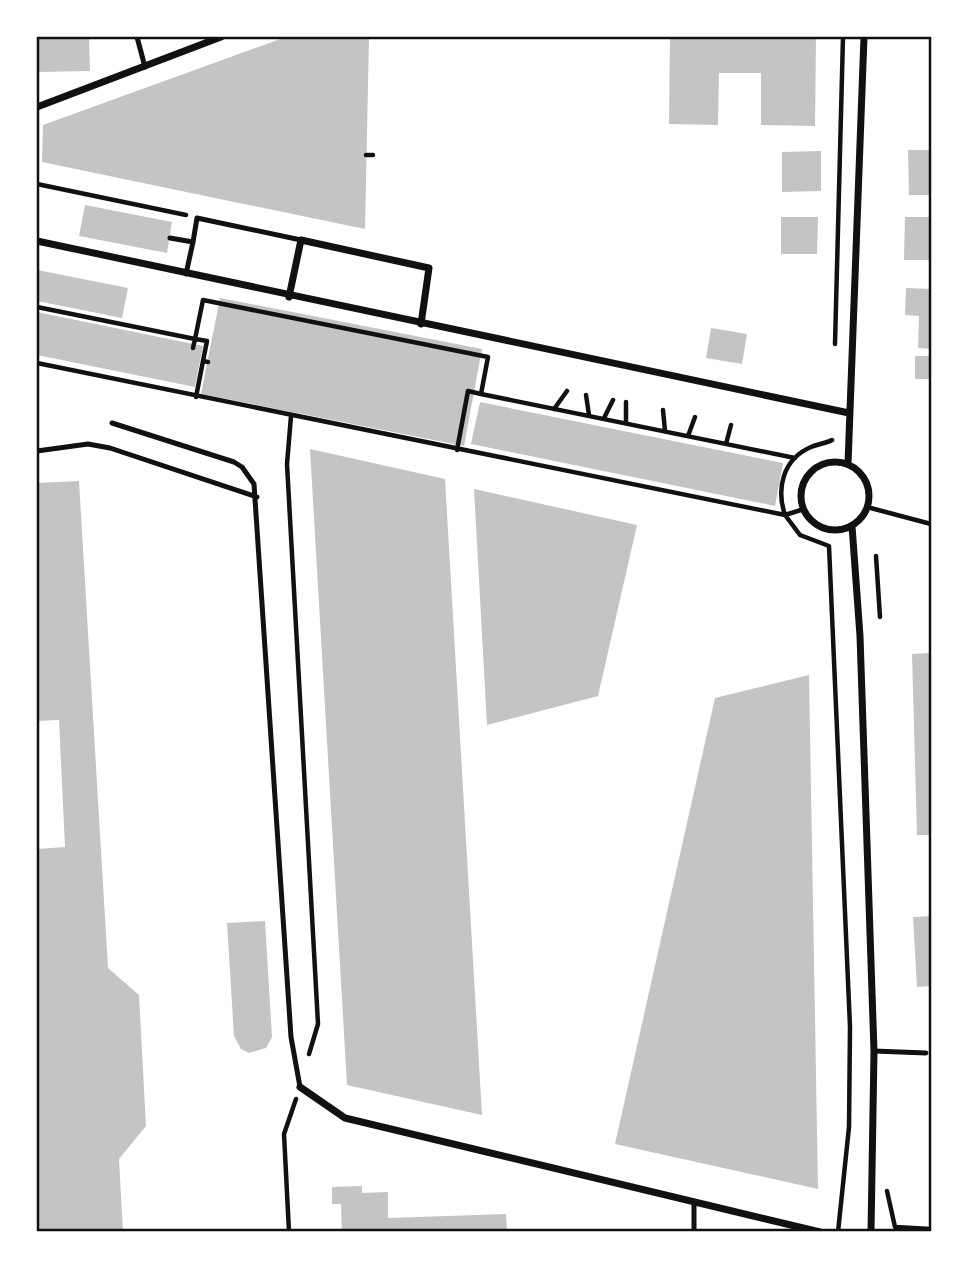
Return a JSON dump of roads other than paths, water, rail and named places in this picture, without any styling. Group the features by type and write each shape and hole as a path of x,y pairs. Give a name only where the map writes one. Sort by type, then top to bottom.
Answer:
{"street":[{"path":"37,107 221,37"},
{"path":"848,464 864,37"},
{"path":"289,297 301,240 429,268 421,324"},
{"path":"37,241 289,297 849,413"},
{"path":"825,463 848,464 864,477 868,486 867,507 852,526 841,530 819,526 804,509 802,486 807,476 825,463"},
{"path":"852,526 860,636 874,1051 871,1232"},
{"path":"300,1087 345,1118 820,1232"}],"lane":[{"path":"137,37 145,67"},
{"path":"186,275 197,218 301,240"},
{"path":"170,238 193,242"},
{"path":"112,423 234,461 249,475 257,497 290,1024 293,1062 300,1087"},
{"path":"37,450 70,445 99,446 257,497"},
{"path":"874,1051 926,1053"},
{"path":"694,1202 694,1232"}]}
